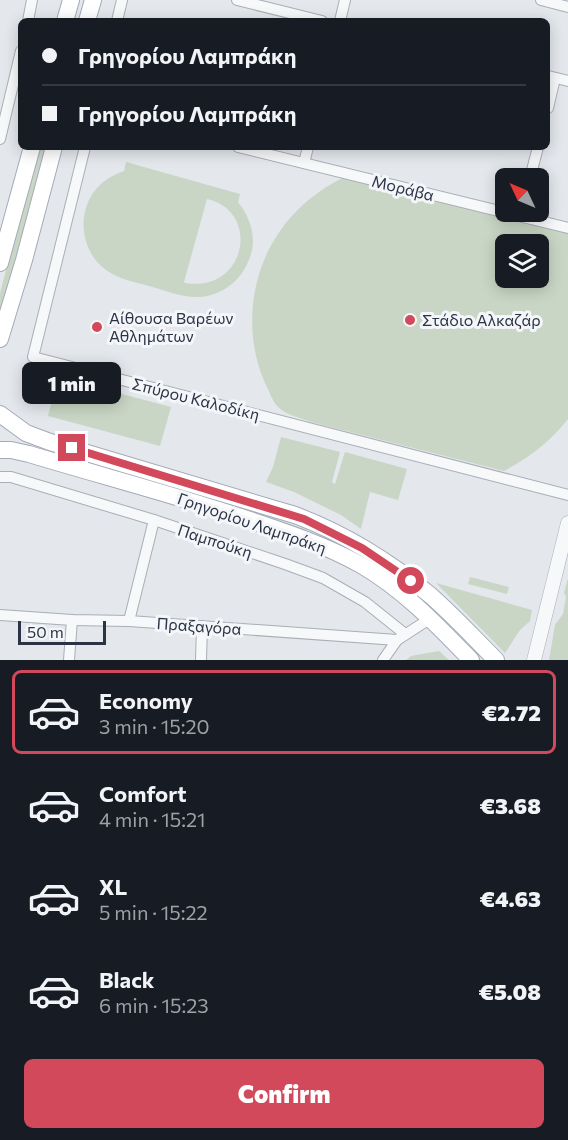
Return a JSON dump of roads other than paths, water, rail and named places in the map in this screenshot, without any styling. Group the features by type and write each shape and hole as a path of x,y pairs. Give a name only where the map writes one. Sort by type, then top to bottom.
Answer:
{"main road":[{"path":"66,18 71,0"},
{"path":"88,18 93,0"},
{"path":"0,263 31,150"},
{"path":"0,339 53,150"},
{"name":"Γρηγορίου Λαμπράκη","path":"0,414 26,433 295,515 343,537 429,594 496,660"},
{"name":"Γρηγορίου Λαμπράκη","path":"0,450 29,454 228,513 331,550 362,566 392,586 431,618 471,660"}],"street":[{"path":"29,18 32,0"},
{"path":"118,18 122,0"},
{"path":"237,0 310,18"},
{"path":"341,18 345,0"},
{"path":"541,0 568,7"},
{"path":"0,139 18,64"},
{"path":"551,77 568,81"},
{"name":"Σπύρου Καλοδίκη","path":"84,150 33,357 568,495"},
{"name":"Μοράβα","path":"250,150 495,208"},
{"path":"304,164 307,150"},
{"path":"532,168 535,150"},
{"name":"Μοράβα","path":"548,222 568,228"},
{"name":"Παμπούκη","path":"6,477 154,520 323,578 365,602 401,637"},
{"path":"129,621 154,520"},
{"path":"534,660 568,523"},
{"name":"Πραξαγόρα","path":"0,615 401,637"},
{"path":"385,659 401,637 431,618"},
{"path":"69,660 72,620"},
{"path":"201,660 202,626"}],"place":[{"name":"Στάδιο Αλκαζάρ","path":"410,320"},
{"name":"Αίθουσα Βαρέων Αθλημάτων","path":"97,327"}]}
